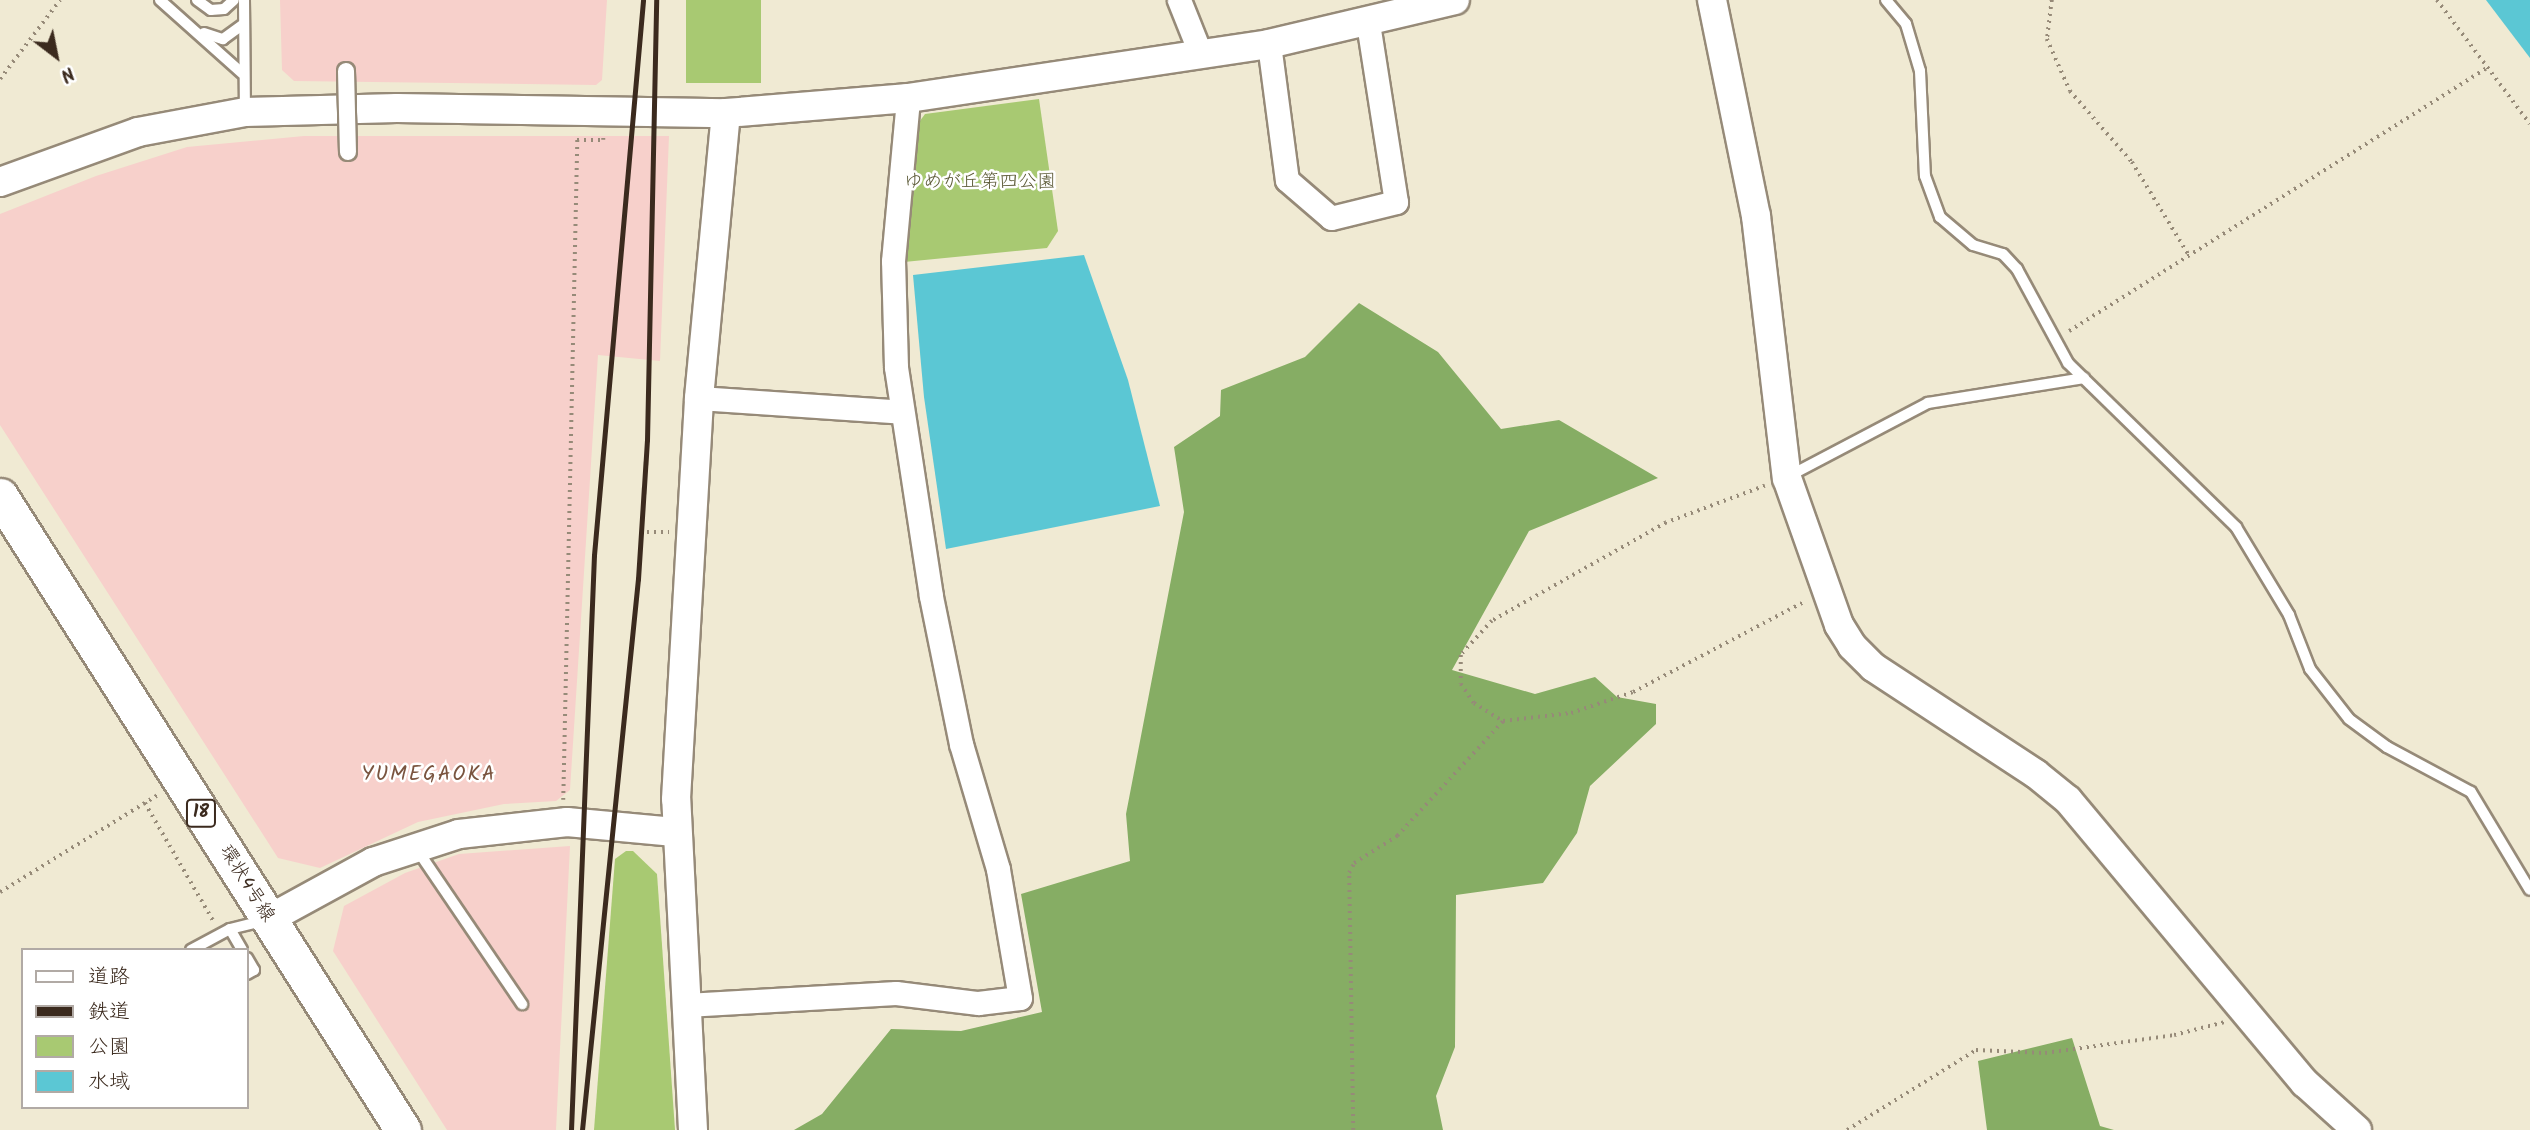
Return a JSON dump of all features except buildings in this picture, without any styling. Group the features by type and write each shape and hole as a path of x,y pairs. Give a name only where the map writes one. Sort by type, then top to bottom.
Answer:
{"main road":[{"name":"環状4号線","path":"0,496 403,1130"}],"street":[{"path":"1179,0 1201,55"},
{"path":"0,182 138,132 245,112 347,108 726,113 908,98 1269,44 1368,24 1455,0"},
{"path":"1712,0 1756,216 1787,478 1826,590 1852,646 1873,667 2036,774 2068,800 2305,1083 2357,1130"},
{"path":"1269,44 1287,180 1331,218 1396,202 1368,24"},
{"path":"346,71 348,152"},
{"path":"686,1005 896,993 978,1003 1020,998 998,869 961,744 934,609 896,367 893,261 908,98"},
{"path":"693,1130 675,832 699,398 726,113"},
{"path":"699,398 902,412"},
{"path":"269,919 373,862 415,845 512,825 567,822 675,832"}],"lane":[{"path":"160,0 203,33 242,72"},
{"path":"197,0 211,10 224,9 234,0"},
{"path":"244,0 247,60 242,72 245,112"},
{"path":"1886,0 1906,24 1920,71 1925,177 1940,217 1973,245 2003,254 2017,269 2055,340 2084,378 2236,527 2289,615 2310,669 2349,719 2387,747 2471,792 2530,890"},
{"path":"203,33 223,38 244,24"},
{"path":"1787,478 1928,403 2084,378"},
{"path":"415,845 522,1004"},
{"path":"195,948 225,931 269,919"},
{"path":"225,931 240,948"},
{"path":"248,960 254,970 248,973"}],"path":[{"path":"0,78 60,0"},
{"path":"2052,0 2046,39 2070,91 2132,162 2190,257"},
{"path":"2437,0 2530,124"},
{"path":"2055,340 2488,67"},
{"path":"563,805 577,140 603,140 603,132"},
{"path":"1787,478 1666,523 1492,621 1461,656 1461,684 1485,713 1503,721 1571,713 1633,692 1826,590"},
{"path":"1353,1130 1349,873 1354,863 1397,836 1503,721"},
{"path":"0,892 180,780"},
{"path":"145,803 225,931"},
{"path":"1847,1130 1976,1050 2045,1053 2174,1035 2248,1016"}],"shaded area":[{"path":"280,0 607,0 602,80 596,85 294,81 282,70"},
{"path":"304,136 669,136 660,361 598,355 570,790 556,801 504,804 418,822 320,868 278,858 0,425 0,214 96,176 187,147"},
{"path":"570,846 556,1130 447,1130 333,951 344,906 405,873 459,854"}],"green space":[{"path":"686,0 761,0 761,83 686,83"},
{"name":"ゆめが丘第四公園","path":"1039,99 1058,231 1047,248 904,262 914,129 925,114"},
{"path":"1359,303 1438,352 1501,429 1559,420 1658,478 1529,531 1452,670 1535,694 1595,677 1617,697 1656,704 1656,724 1590,786 1577,833 1543,883 1456,895 1455,1047 1436,1096 1443,1130 794,1130 822,1114 891,1029 961,1031 1042,1012 1021,894 1130,861 1126,814 1184,512 1174,447 1220,416 1221,390 1305,357"},
{"path":"626,851 633,851 657,874 675,1130 594,1130 615,859"},
{"path":"2072,1038 2100,1126 2114,1130 1987,1130 1978,1061"}],"water":[{"path":"2486,0 2530,0 2530,58"},
{"path":"1084,255 1128,380 1160,506 946,549 924,397 913,275"}],"railway":[{"path":"571,1130 594,555 643,0"},
{"path":"582,1130 638,579 647,440 656,0"}],"district":[{"name":"YUMEGAOKA","path":"429,775"}]}
